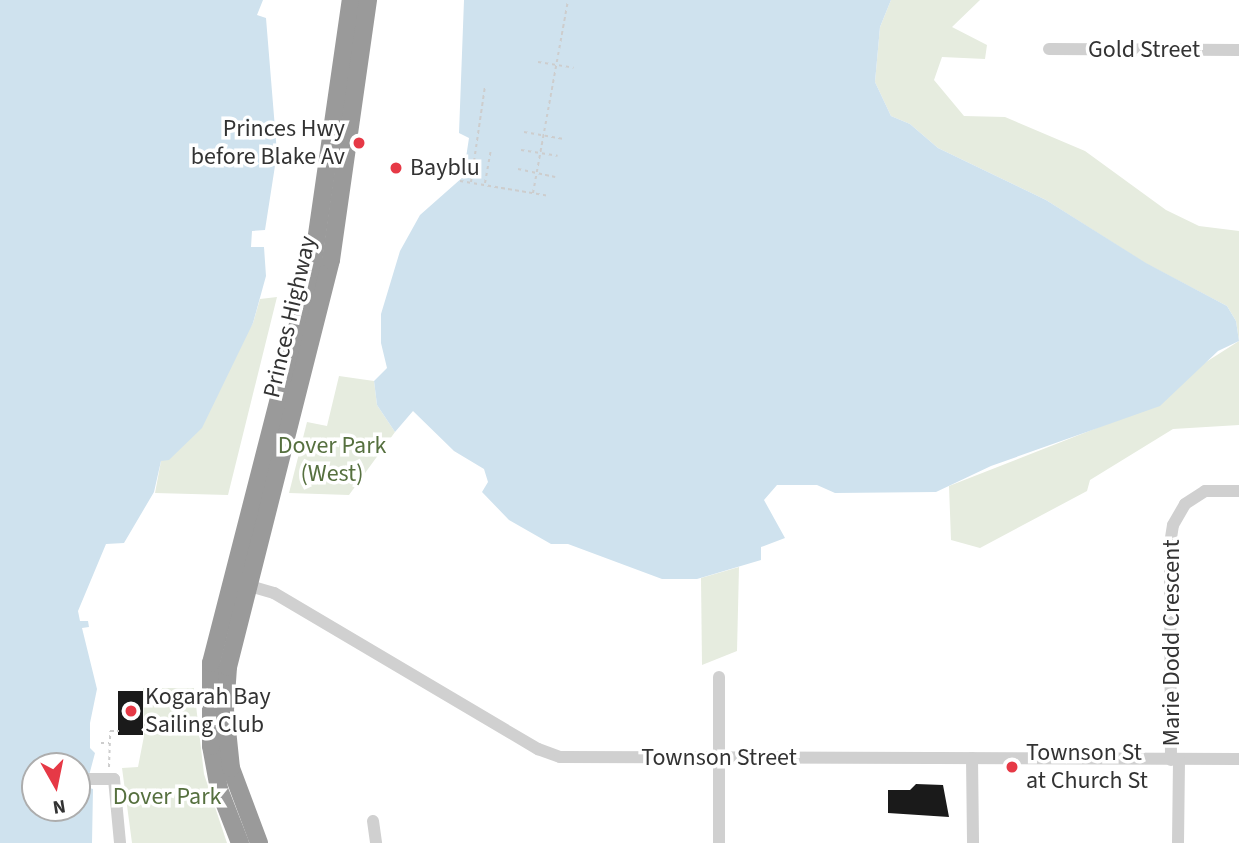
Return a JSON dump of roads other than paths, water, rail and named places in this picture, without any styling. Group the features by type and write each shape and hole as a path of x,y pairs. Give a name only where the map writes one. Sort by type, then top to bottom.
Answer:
{"highway":[{"name":"Princes Highway","path":"240,843 219,789 211,746 211,663 312,269 351,0"},
{"name":"Princes Highway","path":"259,843 231,768 225,728 228,667 246,584 331,260 368,0"}],"street":[{"name":"Gold Street","path":"1049,49 1239,50"},
{"name":"Marie Dodd Crescent","path":"1178,843 1173,525 1185,504 1205,491 1239,491"},
{"name":"Townson Street","path":"246,584 274,593 548,754 575,759 1239,758"},
{"path":"719,677 719,843"},
{"path":"972,758 973,843"},
{"path":"91,779 114,779 120,843"},
{"path":"373,821 376,843"}],"water":[{"path":"0,0 263,0 257,15 266,18 277,153 265,230 252,231 251,247 264,247 266,276 253,323 202,428 169,460 161,461 154,492 124,543 106,544 78,611 80,621 88,621 89,627 82,628 97,689 90,723 90,748 95,753 91,768 91,752 21,752 21,822 91,822 93,789 92,843 0,843"},
{"path":"464,0 891,0 880,27 875,82 891,116 910,124 938,148 1046,200 1146,263 1227,306 1236,321 1239,341 1218,351 1160,406 991,466 936,492 835,493 817,485 777,485 764,500 785,538 761,547 761,560 697,579 662,579 568,544 551,544 509,520 482,492 488,482 484,469 454,451 413,411 395,432 377,405 374,381 387,368 381,343 381,314 400,251 420,215 463,177 469,138 459,133"}],"place":[{"name":"Princes Hwy before Blake Av","path":"359,143"},
{"name":"Bayblu","path":"396,168"},
{"name":"Kogarah Bay Sailing Club","path":"131,711"},
{"name":"Townson St at Church St","path":"1012,767"}],"park label":[{"name":"Dover Park (West)","path":"332,460"},
{"name":"Dover Park","path":"167,797"}]}
